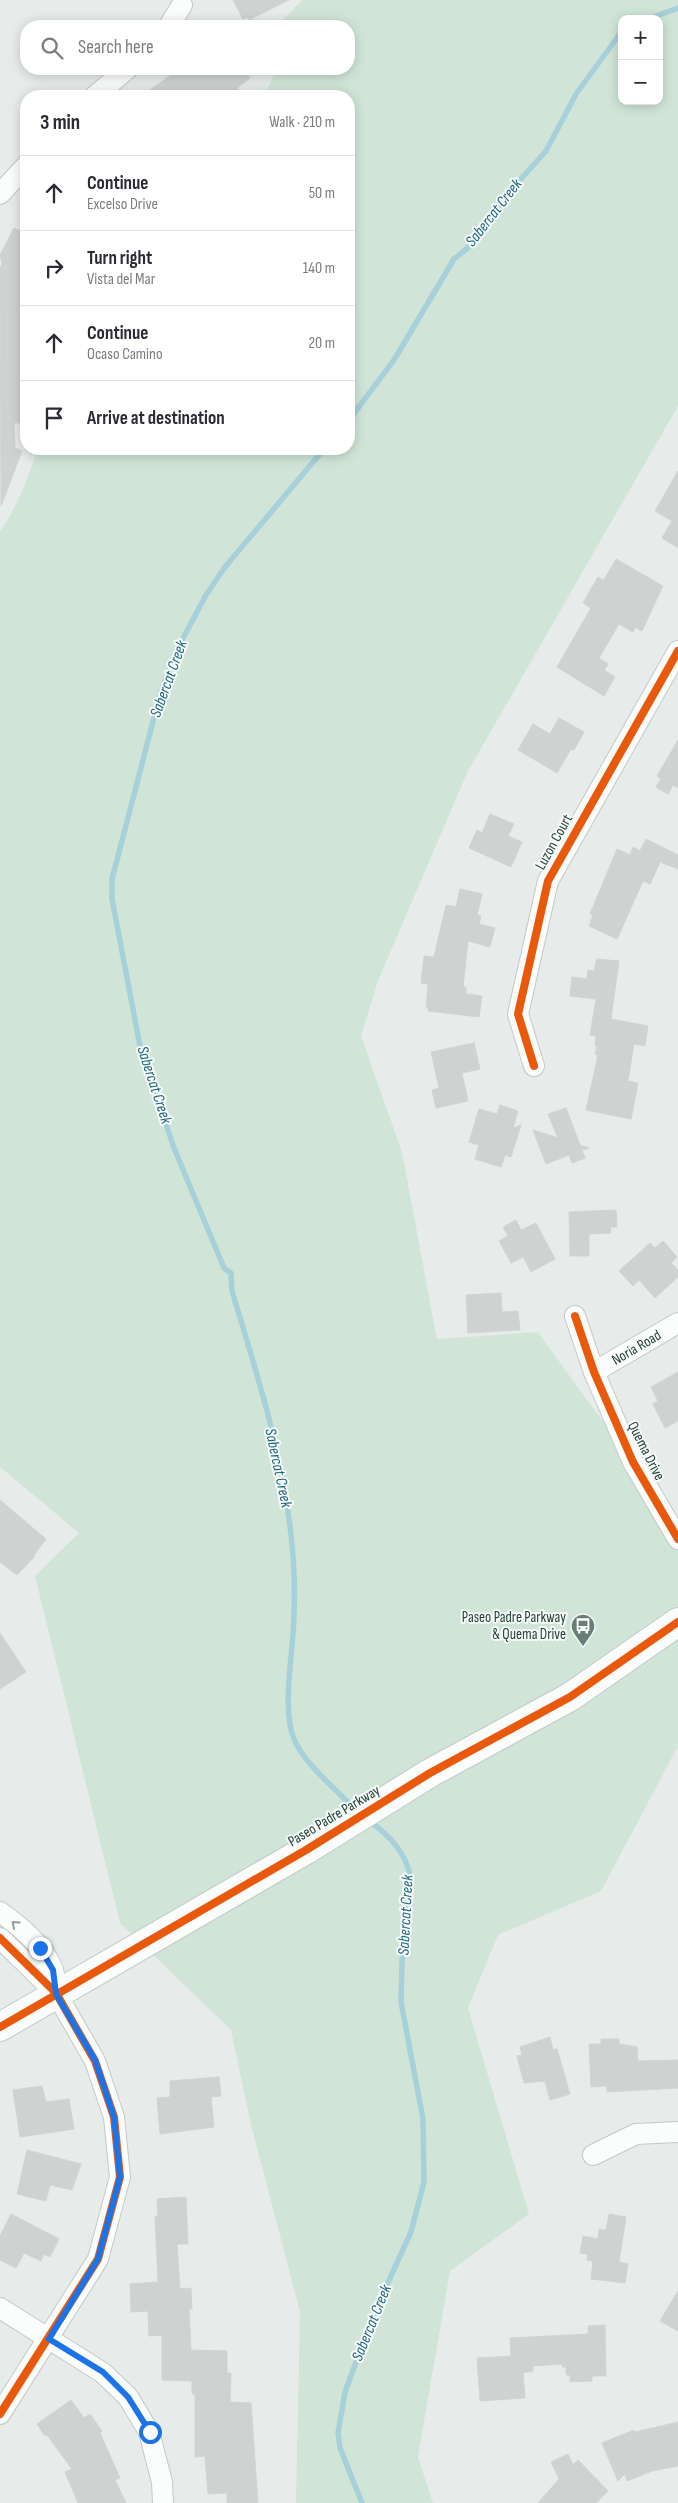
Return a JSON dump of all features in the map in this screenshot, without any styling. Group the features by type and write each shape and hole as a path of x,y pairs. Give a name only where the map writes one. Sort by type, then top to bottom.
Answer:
{"main road":[{"name":"Paseo Padre Parkway","path":"0,2027 306,1850 430,1773 570,1697 678,1622"}],"street":[{"path":"173,20 182,5"},
{"path":"102,90 120,75"},
{"path":"0,194 20,172"},
{"name":"Luzon Court","path":"534,1066 518,1014 548,881 678,650"},
{"name":"Quema Drive","path":"575,1316 594,1372 633,1462 678,1539"},
{"name":"Noria Road","path":"594,1372 678,1324"},
{"path":"0,1912 15,1923 40,1948 53,1970 56,1994"},
{"path":"0,1938 56,1994 95,2060 114,2117 120,2177 98,2259 0,2414"},
{"path":"593,2155 636,2134 678,2132"},
{"path":"0,2308 103,2372 128,2397 150,2432 162,2482 163,2503"}],"green space":[{"path":"302,0 678,0 678,406 468,771 378,981 361,1036 402,1152 437,1339 538,1332 678,1526 678,1746 601,1891 498,1935 468,2008 529,2214 450,2271 418,2457 433,2503 296,2503 300,2312 251,2125 231,2030 120,1923 35,1576 79,1533 0,1467 0,531 22,492 35,455 355,455 355,90 267,90 275,75 355,75 355,20 283,20"}],"building":[{"path":"233,0 289,0 249,20 248,17 243,19"},
{"path":"171,75 248,75 250,78 237,88 239,90 150,90"},
{"path":"14,228 20,231 20,423 14,423 15,448 20,450 20,455 1,506 0,268 2,264 0,255"},
{"path":"678,471 678,548 662,538 672,521 655,511"},
{"path":"616,559 663,586 642,631 635,627 633,632 619,624 599,658 608,664 604,670 615,677 604,696 557,667 591,608 583,603 598,577 604,580"},
{"path":"559,718 584,732 574,750 571,749 557,773 518,750 533,724 550,734"},
{"path":"678,740 678,788 673,785 668,794 656,787 661,779 657,776"},
{"path":"490,814 514,824 508,836 522,842 511,867 469,848 477,830 482,833"},
{"path":"646,839 678,855 678,869 660,862 650,884 643,881 617,939 589,926 593,915 590,914 617,849 630,855 633,847 640,851"},
{"path":"460,889 482,894 477,915 481,916 479,924 495,928 490,947 468,941 463,987 466,987 466,994 482,996 479,1017 428,1011 428,1007 426,1007 428,984 421,983 424,956 434,957 446,905 456,907"},
{"path":"597,959 619,961 611,1019 648,1026 645,1046 634,1044 628,1081 638,1083 631,1119 586,1110 598,1055 595,1054 597,1046 595,1046 596,1036 590,1035 596,999 570,996 572,977 587,979 588,970 594,971"},
{"path":"474,1043 480,1069 462,1073 468,1101 436,1108 432,1090 439,1088 431,1052"},
{"path":"500,1105 518,1111 513,1128 521,1125 511,1157 505,1155 501,1167 475,1159 479,1145 469,1142 479,1109 497,1114"},
{"path":"566,1108 580,1145 589,1148 582,1150 585,1158 572,1163 569,1155 546,1164 533,1130 558,1138 548,1114"},
{"path":"616,1210 617,1227 610,1227 611,1233 589,1234 589,1256 570,1256 569,1212"},
{"path":"516,1220 521,1230 536,1223 555,1259 531,1272 523,1257 511,1263 499,1241 508,1236 503,1227"},
{"path":"663,1241 677,1257 671,1263 678,1270 678,1277 655,1298 639,1280 633,1286 619,1271 650,1243 655,1248"},
{"path":"501,1293 502,1312 518,1311 520,1330 468,1333 466,1295"},
{"path":"678,1372 678,1421 665,1428 653,1404 658,1401 651,1387"},
{"path":"0,1500 46,1539 35,1556 17,1575 0,1562"},
{"path":"0,1633 26,1672 0,1689"},
{"path":"550,2037 553,2050 557,2049 570,2094 550,2100 545,2081 524,2083 517,2056 522,2055 520,2047"},
{"path":"601,2039 619,2039 619,2044 637,2047 638,2061 678,2060 678,2088 607,2092 607,2086 591,2087 589,2044 601,2044"},
{"path":"219,2077 221,2096 211,2097 214,2127 160,2134 157,2098 170,2097 170,2081"},
{"path":"42,2086 46,2102 69,2099 74,2129 20,2137 13,2090"},
{"path":"27,2150 81,2164 72,2190 50,2185 46,2201 17,2194"},
{"path":"186,2197 188,2244 177,2244 180,2289 191,2288 192,2309 189,2309 191,2350 227,2351 227,2373 231,2373 230,2402 251,2403 258,2503 227,2503 227,2493 208,2494 205,2456 195,2457 195,2394 192,2394 192,2381 162,2380 162,2335 149,2336 148,2311 131,2312 130,2284 158,2282 155,2216 158,2216 157,2199"},
{"path":"11,2214 59,2239 50,2257 44,2254 41,2261 24,2253 16,2268 0,2260 0,2236"},
{"path":"609,2214 626,2217 619,2262 628,2264 625,2283 591,2279 593,2261 587,2260 588,2254 580,2253 583,2236 598,2239 599,2229 606,2230"},
{"path":"678,2291 678,2331 660,2321"},
{"path":"605,2325 606,2376 592,2376 592,2381 570,2382 570,2375 566,2375 566,2367 562,2367 562,2364 533,2366 533,2371 523,2373 525,2398 480,2401 477,2358 511,2356 510,2338 588,2334 588,2326"},
{"path":"71,2400 84,2418 90,2414 102,2431 100,2433 120,2478 115,2480 126,2503 78,2503 65,2472 72,2469 37,2424"},
{"path":"678,2422 678,2466 652,2471 627,2481 625,2474 618,2481 602,2443 634,2430 635,2432"},
{"path":"568,2454 573,2465 578,2460 608,2491 596,2503 538,2503 559,2479 551,2462"}],"waterway":[{"name":"Sabercat Creek","path":"659,15 678,8"},
{"name":"Sabercat Creek","path":"355,412 394,360 454,259 470,246 476,232 498,212 511,190 546,151 576,94 618,36"},
{"name":"Sabercat Creek","path":"319,455 225,567 206,595 180,644 161,691 112,879 112,899 140,1046 174,1148 224,1268 231,1273 232,1291 275,1442 287,1504 293,1554 294,1604 288,1695 290,1726 294,1739 305,1758 356,1810"},
{"name":"Sabercat Creek","path":"362,2503 340,2448 338,2433 345,2392 375,2311 411,2232 424,2182 423,2119 401,2002 402,1962 410,1875 408,1866 395,1844 369,1821"}],"cycle path":[{"path":"534,1066 518,1014 548,881 678,651"},
{"path":"575,1316 594,1372 633,1462 678,1539"},
{"path":"0,2027 306,1850 430,1773 570,1697 678,1622"},
{"path":"0,1938 56,1993 95,2061 114,2117 120,2177 98,2259 0,2414"}],"place":[{"name":"Paseo Padre Parkway & Quema Drive","path":"583,1647"}],"route":[{"path":"40,1948 53,1970 56,1994 95,2060 114,2117 120,2177 98,2259 49,2339 103,2372 128,2397 150,2432"}]}
